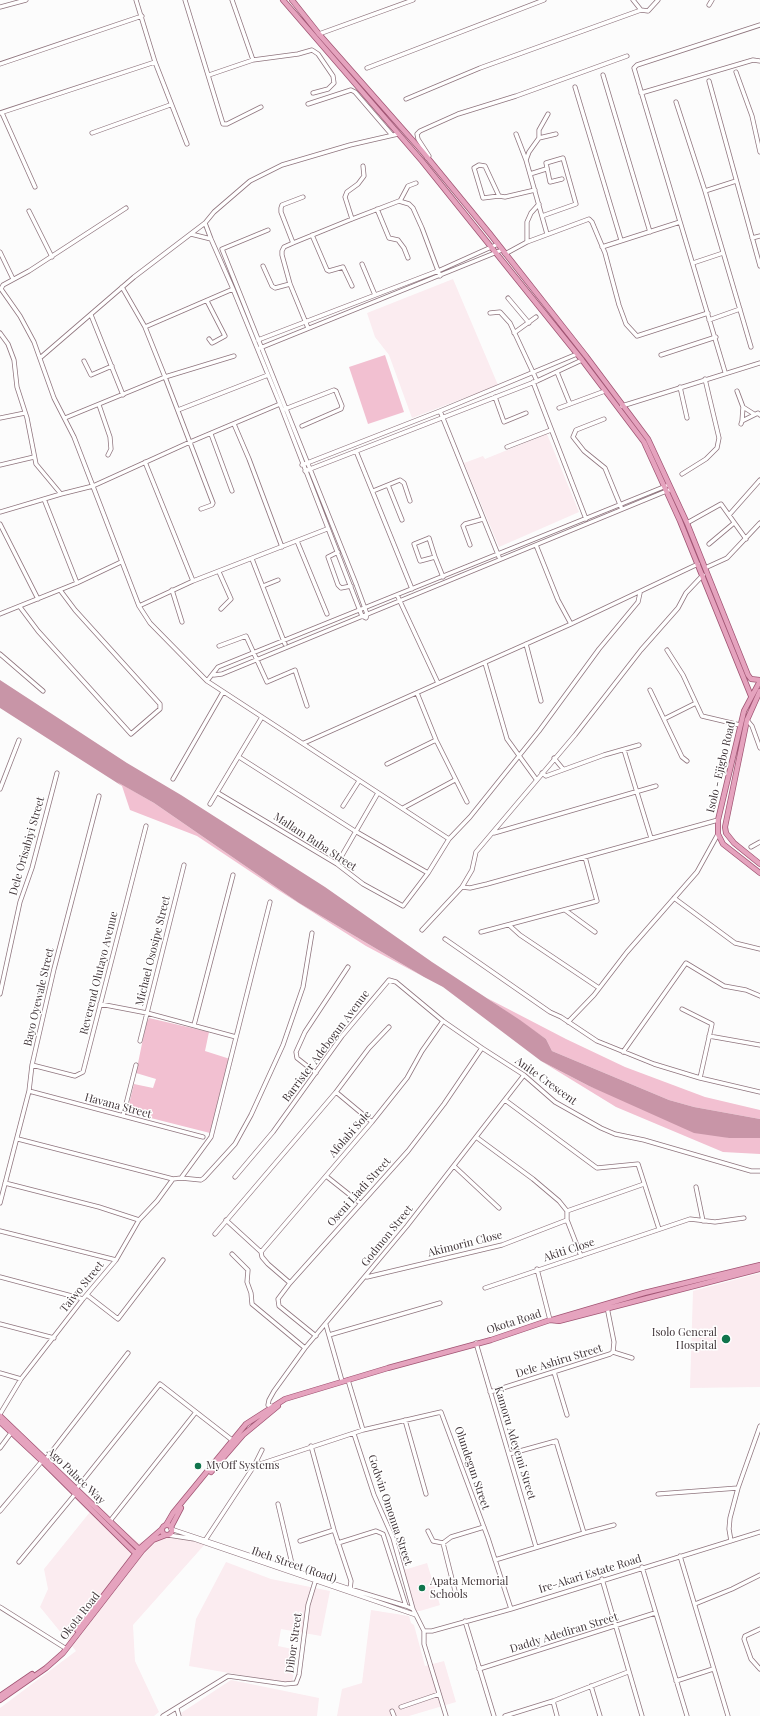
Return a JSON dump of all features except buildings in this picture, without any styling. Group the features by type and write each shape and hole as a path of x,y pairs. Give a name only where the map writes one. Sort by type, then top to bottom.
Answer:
{"main road":[{"path":"292,0 319,34 427,158 498,244 620,406 648,439 751,696"},
{"path":"285,1 398,134 582,360 604,390 620,406"},
{"path":"668,488 687,523 748,675 751,679 760,681"},
{"name":"Isolo - Ejigbo Road","path":"718,834 718,820 740,724 751,696 760,681"},
{"name":"Isolo - Ejigbo Road","path":"760,691 747,720 725,827 726,833 734,843 760,864"},
{"path":"718,834 726,847 760,873"},
{"path":"550,1320 640,1295 760,1265"},
{"name":"Okota Road","path":"169,1527 173,1513 246,1424 285,1399 342,1381 491,1340 550,1320 559,1320 760,1269"},
{"name":"Okota Road","path":"0,1696 48,1663 65,1648 141,1550 162,1529 169,1527 180,1510 234,1444 252,1426 277,1406 299,1395"},
{"name":"Ago Palace Way","path":"0,1415 44,1460 141,1550"},
{"name":"Ago Palace Way","path":"0,1422 44,1460"},
{"name":"Ago Palace Way","path":"77,1491 137,1555"},
{"path":"162,1529 162,1533 167,1535 171,1533 169,1527"},
{"name":"Okota Road","path":"141,1550 153,1540 167,1535"},
{"name":"Okota Road","path":"0,1700 46,1668 63,1653 137,1555"}],"street":[{"path":"0,7 26,0"},
{"path":"136,0 142,16 154,62 186,144"},
{"path":"185,0 225,124 262,107"},
{"path":"232,0 253,60"},
{"path":"319,34 413,0"},
{"path":"367,68 544,0"},
{"path":"633,0 641,10"},
{"path":"406,99 480,68 641,10 648,11 658,0"},
{"path":"709,5 712,0"},
{"path":"0,64 142,16"},
{"path":"725,372 716,337 709,320 634,68 637,64 760,25"},
{"path":"209,75 253,60 298,54 312,50 333,76 334,84 328,89 313,93"},
{"path":"427,158 429,156 418,139 417,134 420,131 458,114 516,96 627,56"},
{"path":"641,93 753,60 760,61"},
{"path":"35,187 1,113 154,62"},
{"path":"736,72 751,112 760,152"},
{"path":"603,75 650,232"},
{"path":"709,80 760,266"},
{"path":"575,87 621,240"},
{"path":"308,104 351,90 355,92 392,135"},
{"path":"676,102 705,191 751,347"},
{"path":"92,133 170,105"},
{"path":"526,160 528,152 539,138 539,130 548,114"},
{"path":"755,131 760,129"},
{"path":"40,358 122,287 206,222 214,212 250,181 282,165 350,145 398,134"},
{"path":"516,134 526,160 547,234"},
{"path":"539,138 556,134"},
{"path":"542,216 576,204 563,158 547,161 545,165 550,182 562,179"},
{"path":"352,219 345,197 347,192 358,184 364,176 363,166"},
{"path":"499,196 485,166 474,168 482,198 499,196 505,197 535,190"},
{"path":"530,174 546,169"},
{"path":"705,191 736,181"},
{"path":"400,201 408,186 416,183"},
{"path":"293,242 281,212 281,208 282,205 303,197"},
{"path":"308,328 290,284 282,255 284,247 293,242 400,201 409,204 413,208 440,276"},
{"path":"527,242 526,222 531,213 539,204"},
{"path":"126,208 52,257 1,286 1,289 20,316 40,358 54,398 65,418 93,486 139,606 150,623 207,681 449,839"},
{"path":"377,209 389,238 398,240 404,248 408,258"},
{"path":"29,211 52,257"},
{"path":"259,348 495,254 504,252 547,234 589,219 592,222 602,247 626,324 637,336 708,313"},
{"path":"206,222 211,239 286,408 367,614"},
{"path":"602,247 680,222"},
{"path":"217,250 268,230"},
{"path":"191,234 211,239"},
{"path":"312,235 327,270 329,271 343,267 352,286"},
{"path":"752,238 760,236"},
{"path":"256,341 438,271 498,244"},
{"path":"222,249 256,341"},
{"path":"0,252 13,279"},
{"path":"693,263 723,253"},
{"path":"362,264 375,295"},
{"path":"263,266 272,286 275,288 290,284"},
{"path":"122,287 145,327 213,503 212,505 201,509"},
{"path":"145,327 233,289"},
{"path":"508,298 529,323"},
{"path":"208,301 225,336 212,343 209,339"},
{"path":"709,320 740,310"},
{"path":"490,313 500,312 510,323 534,374 551,430 588,524"},
{"path":"90,315 124,395"},
{"path":"514,333 536,317"},
{"path":"0,333 8,344 14,360 17,387 26,413 34,457 40,470 61,494"},
{"path":"661,355 716,337"},
{"path":"259,348 268,376 280,404 302,465 327,529 338,552 362,616"},
{"path":"302,465 534,374 577,354"},
{"path":"65,418 100,405 165,377 234,356"},
{"path":"305,472 535,381 582,360"},
{"path":"84,361 91,375 112,366"},
{"path":"620,406 680,388 725,372 760,363"},
{"path":"557,372 570,404"},
{"path":"178,410 268,376"},
{"path":"682,474 706,460 717,448 719,438 705,379"},
{"path":"680,388 688,418"},
{"path":"282,410 334,390 336,391 342,406 341,409 302,426"},
{"path":"559,408 604,390"},
{"path":"737,391 743,407 741,423 754,414"},
{"path":"495,397 504,422 526,413"},
{"path":"0,512 93,486 190,442 280,404"},
{"path":"100,405 110,437 111,449 108,455"},
{"path":"743,407 754,414 758,413 760,415"},
{"path":"440,411 500,560"},
{"path":"0,418 26,413"},
{"path":"604,419 576,430 573,436 584,452 605,468 623,510"},
{"path":"234,424 249,459 282,547"},
{"path":"507,447 551,430"},
{"path":"211,434 232,491"},
{"path":"356,451 412,589"},
{"path":"0,465 34,457"},
{"path":"146,462 193,581"},
{"path":"372,491 400,480 403,481 410,501"},
{"path":"729,515 760,480"},
{"path":"388,485 402,520"},
{"path":"207,681 214,675 218,668 253,653 284,642 586,518 668,488"},
{"path":"214,675 222,674 399,600 446,583 623,510 668,488"},
{"path":"44,500 77,583"},
{"path":"687,523 721,504 746,540"},
{"path":"470,545 463,526 465,524 483,519"},
{"path":"709,544 734,523"},
{"path":"705,568 727,558 746,540 760,523"},
{"path":"0,524 38,599"},
{"path":"139,606 193,581 327,529"},
{"path":"435,557 420,561 414,544 428,538 443,577"},
{"path":"298,541 327,614"},
{"path":"536,545 558,600 571,624"},
{"path":"338,552 328,558 338,585 341,588 351,586"},
{"path":"252,559 287,647"},
{"path":"0,614 77,583 121,562"},
{"path":"304,743 640,593 698,564"},
{"path":"219,572 231,599 221,609"},
{"path":"422,930 462,887 472,870 476,852 536,779 575,735 641,650 678,608 686,593 703,576"},
{"path":"263,586 278,580"},
{"path":"20,606 38,631 131,734 160,709 160,704 75,610 60,590"},
{"path":"172,590 182,622"},
{"path":"239,757 355,831 428,873 449,839 470,817 518,756 582,670 638,602 640,593"},
{"path":"397,595 438,684"},
{"path":"219,646 246,636 267,682 295,670 307,706"},
{"path":"526,644 541,701"},
{"path":"667,650 683,675 702,716 740,724"},
{"path":"0,654 43,691"},
{"path":"485,663 507,739 536,779"},
{"path":"650,690 682,757 687,761"},
{"path":"173,779 223,692"},
{"path":"417,693 436,740 467,802"},
{"path":"664,719 696,703"},
{"path":"210,804 218,793 262,717"},
{"path":"747,720 752,726 760,748"},
{"path":"0,789 19,740"},
{"path":"387,764 436,740"},
{"path":"542,773 546,776 563,769 639,745"},
{"path":"624,750 651,838"},
{"path":"554,758 563,769"},
{"name":"Dele Orisabiyi Street","path":"0,994 20,902 32,868 57,773"},
{"path":"403,808 455,780"},
{"path":"344,806 359,781"},
{"path":"493,833 656,786"},
{"name":"Mallam Buba Street","path":"218,793 337,864 363,884 403,906 428,873"},
{"path":"337,864 378,793"},
{"name":"Bayo Oyewale Street","path":"0,1203 4,1184 18,1139 29,1091 32,1065 54,969 99,796"},
{"path":"462,887 470,888 487,884 718,820"},
{"name":"Reverend Olutayo Avenue","path":"32,1065 72,1076 80,1075 83,1072 146,826"},
{"path":"568,1022 599,988 697,872 718,834"},
{"path":"751,847 760,842"},
{"path":"481,932 597,900 584,857"},
{"name":"Michael Ososipe Street","path":"140,1041 184,865"},
{"path":"194,1025 233,876"},
{"path":"674,898 735,943 760,949"},
{"path":"181,1178 211,1137 231,1064 236,1038 270,902"},
{"path":"565,910 595,932"},
{"path":"509,925 520,935 599,988"},
{"path":"18,1139 173,1179 181,1178 201,1180 204,1178 235,1144 251,1115 283,1045 303,987 312,933"},
{"path":"445,938 550,1012 597,1041 654,1064 700,1078 760,1092"},
{"path":"623,1052 686,963 724,986 746,990 760,996"},
{"path":"316,1073 297,1058 296,1052 305,1032 348,967"},
{"name":"Barrister Adebogun Avenue","path":"235,1177 273,1132 342,1036 389,980 396,982 444,1021"},
{"path":"100,1004 147,1013 236,1038"},
{"path":"682,1009 712,1024 700,1078"},
{"name":"Anite Crescent","path":"444,1021 524,1075 555,1102 600,1128 615,1134 644,1140 751,1171 760,1171"},
{"name":"Afolabi Sole","path":"262,1252 372,1122 407,1078 422,1051 444,1021"},
{"path":"215,1234 336,1092 369,1048 389,1027"},
{"path":"709,1036 760,1045"},
{"name":"Oseni Liadi Street","path":"316,1336 277,1305 278,1299 290,1283 408,1151 444,1104 482,1048"},
{"path":"123,1116 136,1065"},
{"name":"Godmon Street","path":"272,1406 268,1405 274,1391 305,1348 366,1277 524,1075"},
{"name":"Havana Street","path":"29,1091 203,1136"},
{"path":"336,1092 372,1122"},
{"path":"505,1100 597,1168 638,1164 659,1229"},
{"path":"476,1137 543,1186 567,1211 567,1220 581,1256"},
{"path":"454,1166 499,1208"},
{"path":"326,1176 360,1204"},
{"name":"Taiwo Street","path":"0,1415 21,1379 54,1338 83,1298 116,1260 139,1220 157,1201 173,1179"},
{"path":"4,1184 99,1207 139,1220"},
{"path":"567,1211 644,1184"},
{"path":"696,1187 703,1221"},
{"name":"Akiti Close","path":"484,1288 690,1219 715,1222 744,1218"},
{"path":"226,1220 262,1252 262,1257 268,1264 290,1283"},
{"name":"Akimorin Close","path":"366,1277 502,1245 567,1220"},
{"path":"0,1231 116,1260"},
{"path":"232,1254 248,1270 246,1278 251,1293 252,1304 305,1348"},
{"path":"88,1294 118,1319 163,1260"},
{"path":"537,1269 550,1320"},
{"path":"0,1277 83,1298"},
{"path":"329,1335 440,1304"},
{"name":"Dele Ashiru Street","path":"490,1392 598,1359 613,1352 614,1342 607,1307"},
{"path":"0,1324 54,1338"},
{"path":"326,1325 342,1381"},
{"name":"Kamoru Adeyemi Street","path":"476,1343 536,1547"},
{"path":"613,1352 632,1358"},
{"path":"0,1511 44,1460 128,1353"},
{"path":"554,1372 567,1415"},
{"path":"0,1374 21,1379"},
{"path":"348,1380 363,1430"},
{"path":"19,1562 77,1491 160,1384 232,1440"},
{"path":"110,1521 196,1412"},
{"name":"Olundegun Street","path":"254,1466 363,1430 443,1412 511,1608"},
{"path":"405,1420 426,1494"},
{"path":"731,1541 729,1522 738,1488 760,1426"},
{"path":"0,1448 11,1433"},
{"name":"Godwin Omonua Street","path":"354,1434 374,1495 391,1531 415,1613 424,1631 424,1644 446,1716"},
{"path":"509,1454 556,1441 584,1532"},
{"path":"311,1446 334,1530 351,1581 350,1589"},
{"path":"207,1541 254,1466 262,1450"},
{"path":"658,1494 738,1488"},
{"path":"278,1504 293,1568"},
{"path":"495,1560 584,1532 614,1525"},
{"name":"Ibeh Street (Road)","path":"169,1527 316,1582 415,1613"},
{"path":"443,1544 451,1537 484,1527"},
{"path":"300,1541 334,1530"},
{"path":"338,1543 376,1531 383,1534 408,1611"},
{"path":"428,1531 433,1541 443,1544"},
{"name":"Ire-Akari Estate Road","path":"424,1631 432,1631 511,1608 760,1532"},
{"name":"Ibeh Street (Road)","path":"167,1535 182,1536 207,1541 293,1568 350,1589 406,1606 415,1613"},
{"path":"443,1544 455,1590"},
{"path":"680,1556 728,1716"},
{"path":"642,1568 687,1716"},
{"path":"695,1604 732,1590 760,1575"},
{"path":"602,1579 642,1716"},
{"name":"Dibor Street","path":"164,1716 228,1676 285,1684 296,1683 299,1675 308,1605 316,1582"},
{"path":"0,1608 65,1648"},
{"name":"Daddy Adediran Street","path":"479,1669 655,1614"},
{"path":"465,1621 494,1716"},
{"path":"760,1629 745,1636 744,1639 751,1659 760,1669"},
{"path":"676,1681 713,1669"},
{"path":"505,1716 552,1701 628,1672"},
{"path":"591,1686 600,1716"},
{"path":"401,1707 439,1694"},
{"path":"552,1701 557,1716"},
{"path":"177,1709 179,1716"},
{"path":"392,1710 394,1716"}],"shaded area":[{"path":"453,279 498,385 412,418 389,355 375,337 367,313"},
{"path":"385,355 404,412 368,424 349,367"},
{"path":"547,434 579,512 499,547 464,463 483,456 485,459"},
{"path":"0,680 127,763 181,795 325,887 432,962 520,1020 546,1039 552,1051 669,1100 694,1107 760,1119 760,1138 729,1138 694,1133 589,1086 541,1061 443,987 299,903 154,803 117,782 122,786 0,708"},
{"path":"114,780 154,803 299,903 424,977 366,946 278,890 197,836 130,810 122,786"},
{"path":"487,998 566,1039 625,1067 705,1097 760,1110 760,1119 694,1107 669,1100 552,1051 546,1039"},
{"path":"149,1018 209,1032 205,1051 230,1059 210,1133 127,1112 134,1084 153,1088 156,1079 136,1073 146,1024"},
{"path":"541,1061 589,1086 729,1138 760,1138 760,1154 723,1152 616,1107"},
{"name":"Isolo General Hospital","path":"760,1273 760,1387 690,1388 693,1291"},
{"path":"94,1507 139,1543 165,1534 206,1543 133,1625 135,1661 159,1712 154,1716 0,1716 0,1708 76,1651 40,1607 48,1589 44,1569"},
{"path":"226,1562 271,1579 330,1591 321,1636 281,1629 278,1646 297,1650 292,1684 189,1666 196,1619"},
{"name":"Apata Memorial Schools","path":"427,1563 440,1605 416,1611 404,1570"},
{"path":"371,1610 409,1616 411,1623 414,1625 425,1666 444,1661 456,1702 409,1716 337,1716 342,1689 362,1683"},
{"path":"231,1680 319,1698 317,1716 182,1716 181,1713"}],"place":[{"name":"Isolo General Hospital","path":"726,1339"},
{"name":"MyOff Systems","path":"198,1466"},
{"name":"Apata Memorial Schools","path":"422,1588"}]}
